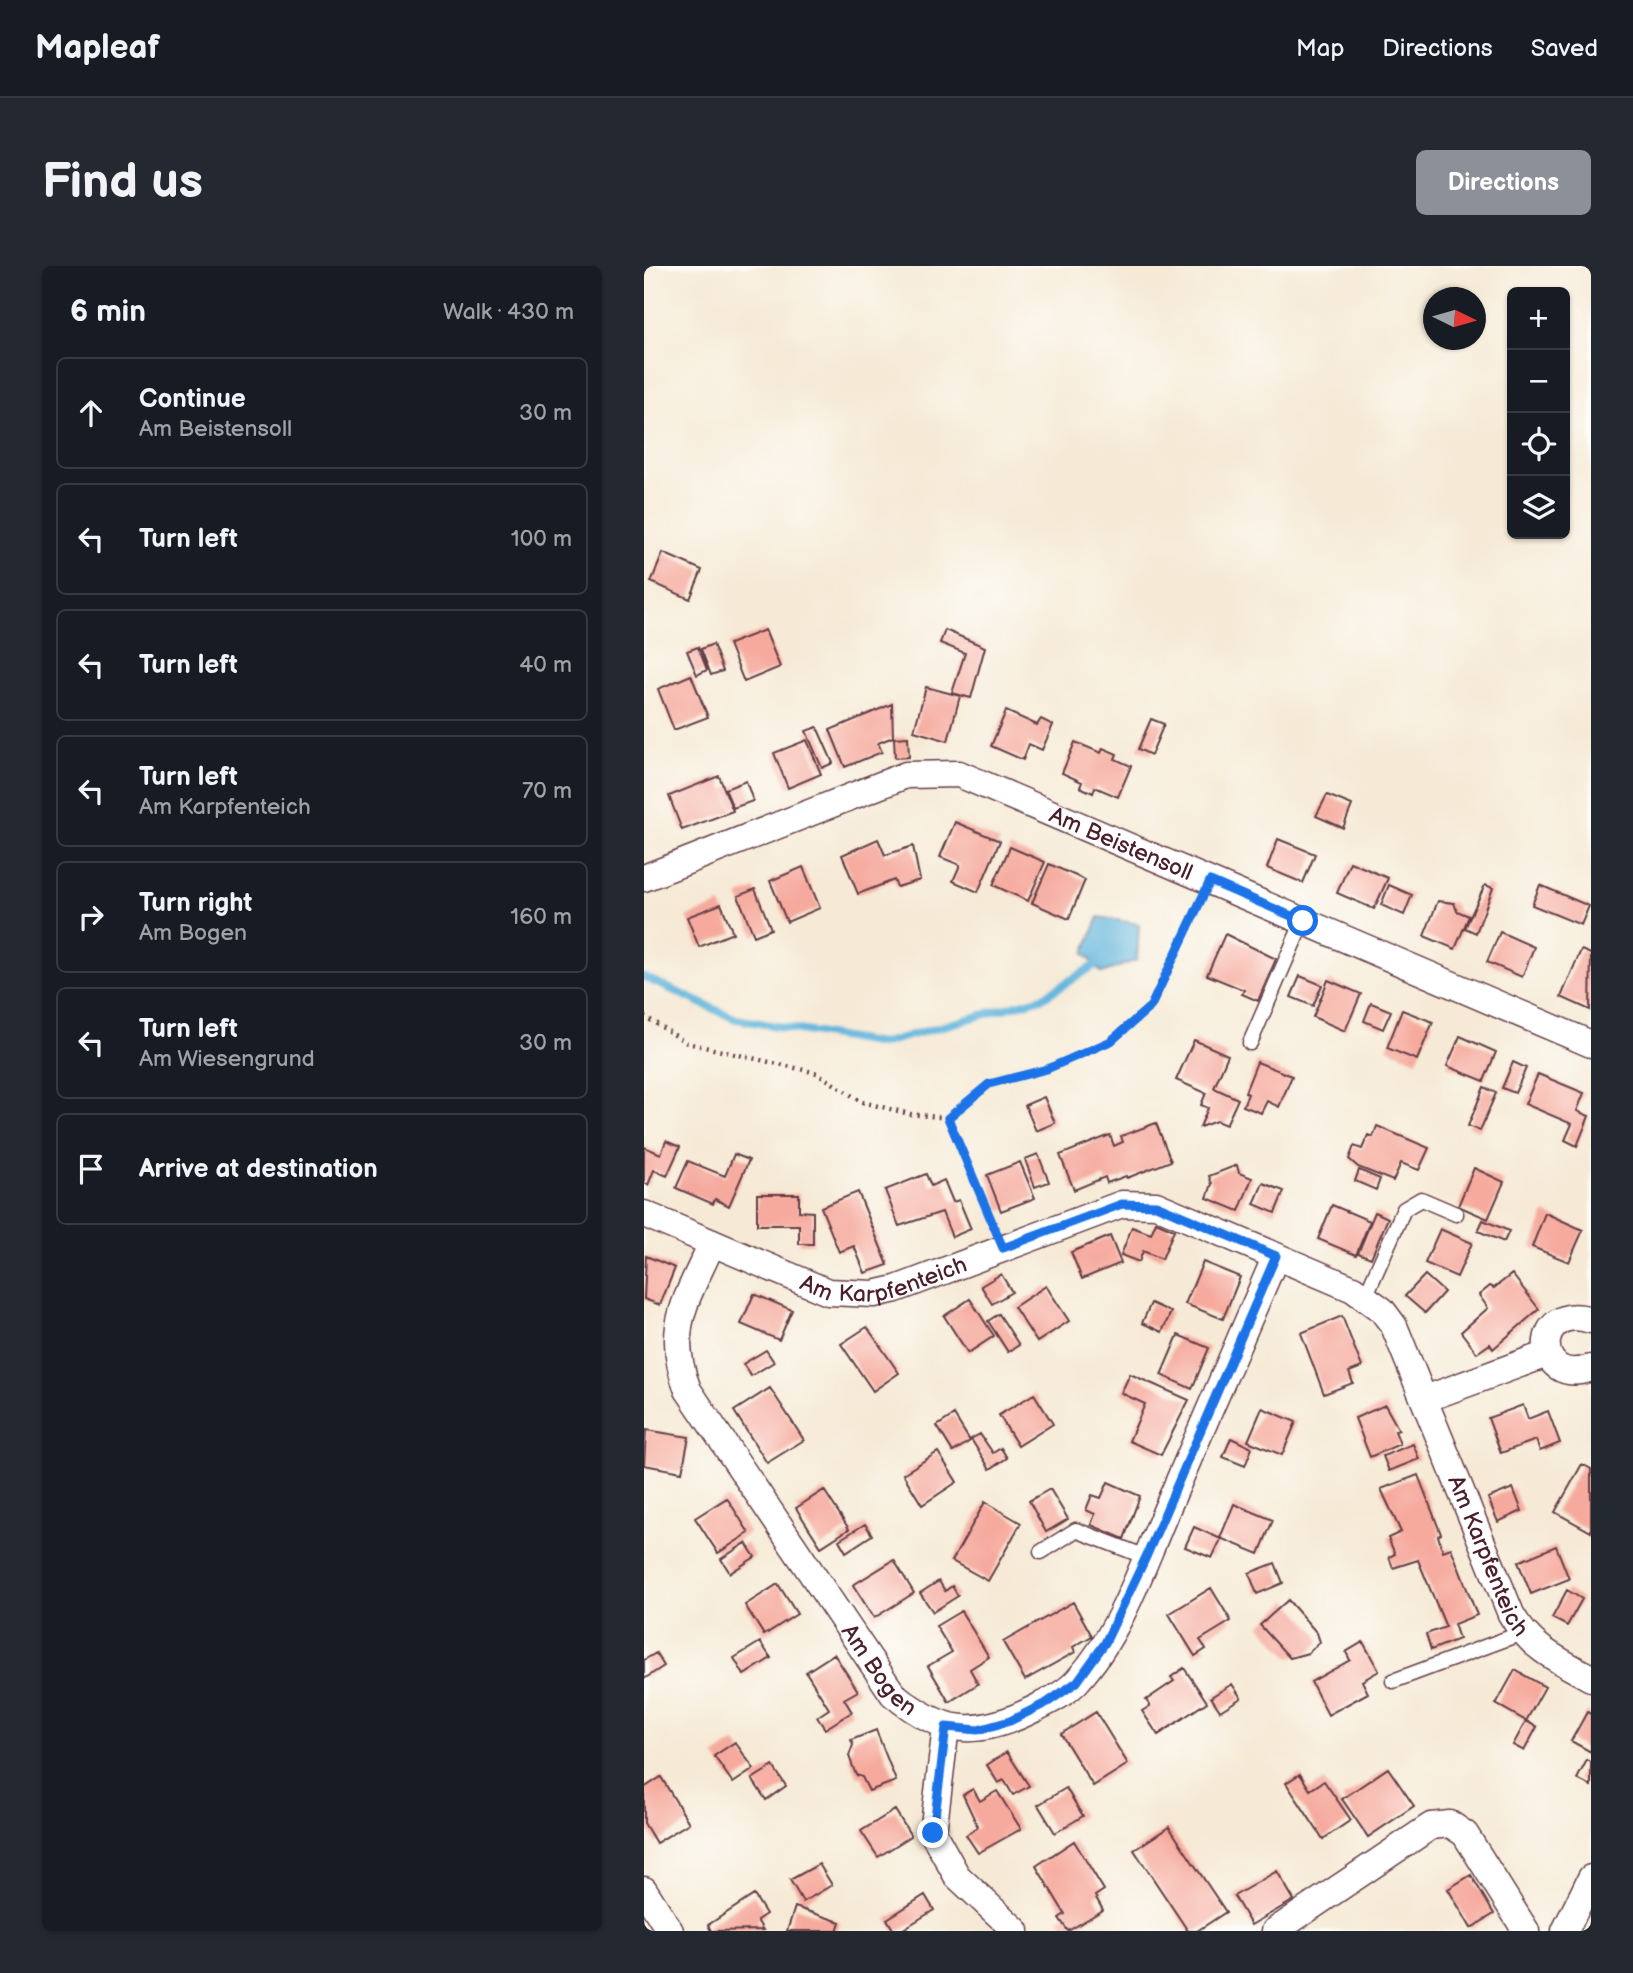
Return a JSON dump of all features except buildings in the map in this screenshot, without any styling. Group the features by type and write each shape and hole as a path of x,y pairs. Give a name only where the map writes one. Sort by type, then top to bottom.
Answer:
{"street":[{"name":"Am Beistensoll","path":"644,878 906,775 944,772 977,781 1591,1044"},
{"name":"Am Karpfenteich","path":"644,1214 828,1292 851,1296 896,1289 1122,1204 1139,1202 1156,1205 1365,1297 1382,1310 1394,1326 1511,1614 1522,1633 1540,1650 1591,1678"},
{"name":"Am Bogen","path":"712,1243 681,1313 676,1335 678,1363 688,1390 893,1694 916,1713 946,1727 978,1730 1010,1721 1048,1702 1077,1682 1105,1643 1146,1557 1276,1256"},
{"path":"1591,1320 1574,1314 1557,1321 1547,1336 1547,1354 1558,1369 1576,1374 1591,1368"},
{"path":"1425,1399 1547,1354"},
{"path":"946,1727 933,1833 957,1876 1016,1931"},
{"path":"1275,1931 1431,1826 1450,1824 1465,1834 1526,1931"},
{"path":"1565,1931 1591,1878"},
{"path":"644,1890 670,1931"}],"lane":[{"path":"1250,1042 1303,921"},
{"path":"1365,1297 1404,1209 1421,1199 1456,1214"},
{"path":"1041,1552 1076,1530 1146,1557"},
{"path":"1393,1681 1522,1633"}],"path":[{"path":"644,1016 687,1043 752,1061 817,1073 862,1102 910,1114 948,1118 989,1084 1047,1069 1111,1041 1151,1006 1210,881"},
{"path":"948,1118 1003,1248"}],"water":[{"path":"1099,917 1139,924 1137,960 1102,973 1084,953"}],"waterway":[{"path":"644,977 736,1019 880,1044 1042,998 1095,965"}],"route":[{"path":"933,1833 946,1727 978,1730 1010,1721 1048,1702 1077,1682 1105,1643 1146,1557 1276,1256 1156,1205 1139,1202 1122,1204 1003,1248 948,1118 989,1084 1047,1069 1111,1041 1151,1006 1198,913 1210,881 1303,921"}]}
